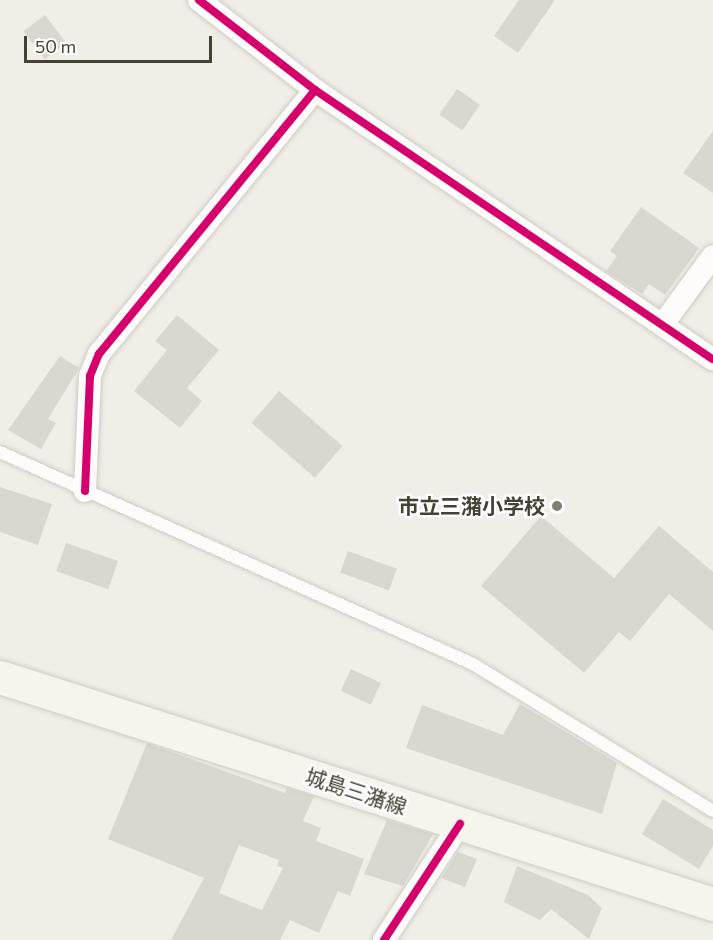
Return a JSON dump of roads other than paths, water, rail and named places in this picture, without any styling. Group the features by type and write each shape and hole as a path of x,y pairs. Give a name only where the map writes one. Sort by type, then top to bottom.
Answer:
{"main road":[{"name":"城島三潴線","path":"0,677 713,904"}],"street":[{"path":"200,0 315,90 713,359"},
{"path":"85,491 90,376 99,354 315,90"},
{"path":"663,324 713,256"},
{"path":"384,940 460,824"}],"lane":[{"path":"0,452 473,664 713,811"}],"place":[{"name":"市立三潴小学校","path":"557,506"}]}
